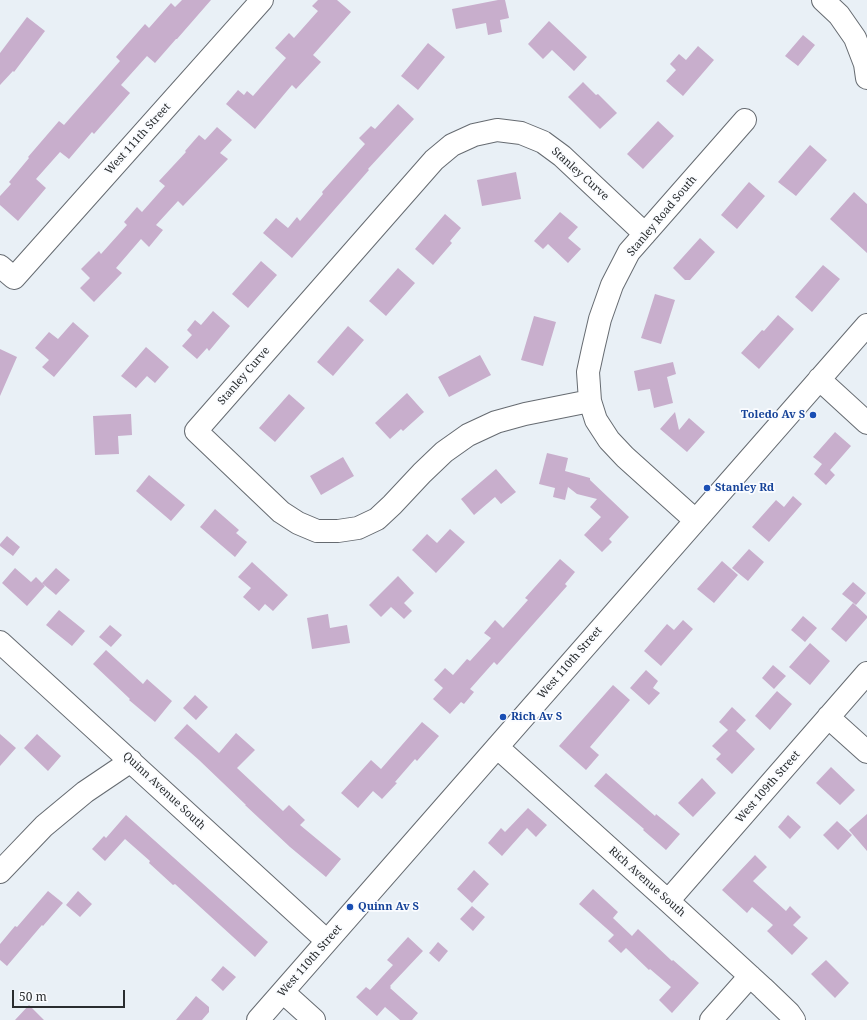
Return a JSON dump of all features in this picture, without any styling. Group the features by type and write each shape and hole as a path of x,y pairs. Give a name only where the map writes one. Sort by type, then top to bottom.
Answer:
{"street":[{"name":"West 111th Street","path":"7,272 262,0"},
{"path":"835,4 839,15 855,38 865,64 867,78"},
{"name":"Stanley Road South","path":"696,520 609,440 596,420 590,401 588,372 600,319 609,292 629,252 745,120"},
{"name":"Stanley Curve","path":"590,401 525,414 496,422 468,435 444,452 422,472 392,505 377,518 358,528 338,531 316,531 298,523 281,512 196,431 434,160 459,141 474,135 497,130 521,133 543,142 562,156 645,234"},
{"name":"West 110th Street","path":"258,1020 867,325"},
{"path":"819,379 867,423"},
{"name":"Quinn Avenue South","path":"0,642 327,941"},
{"name":"West 109th Street","path":"668,901 867,673"},
{"path":"828,717 867,752"},
{"name":"Rich Avenue South","path":"497,747 750,976 789,1013 794,1020"},
{"path":"0,872 44,826 85,792 131,761"},
{"path":"711,1020 750,976"},
{"path":"283,992 314,1020"}],"building":[{"path":"182,0 211,0 155,63 147,56 121,85 130,93 94,134 92,132 69,159 60,152 36,179 46,188 18,221 0,205 0,196 11,184 9,182 59,121 64,125 120,61 116,57 145,24 149,28 171,3 175,7"},
{"path":"318,0 337,0 351,12 313,55 321,62 296,89 292,85 255,129 226,104 238,90 244,95 247,91 253,96 286,58 275,48 289,33 294,38 318,11 312,6"},
{"path":"505,0 509,18 500,20 502,32 488,35 486,23 456,29 452,9"},
{"path":"27,17 45,31 14,72 13,71 0,85 0,53"},
{"path":"549,21 587,57 574,71 552,50 543,59 528,44"},
{"path":"803,35 815,45 798,66 785,56"},
{"path":"428,43 445,57 418,90 401,76"},
{"path":"698,46 714,60 683,96 666,81 676,70 670,64 679,54 686,60"},
{"path":"583,82 596,95 598,94 617,113 600,129 568,97"},
{"path":"398,104 414,119 368,169 369,170 292,258 263,233 276,218 288,228 297,217 300,221 323,194 322,192 365,144 359,138 371,126 375,129"},
{"path":"658,121 674,136 643,169 627,154"},
{"path":"217,127 232,140 220,153 228,159 183,206 178,201 156,225 163,230 149,247 141,239 116,268 122,273 94,302 80,288 90,278 81,269 99,251 101,254 127,225 124,222 137,207 142,212 165,186 159,181 186,152 185,151 199,135 205,140"},
{"path":"810,145 827,160 796,196 778,182"},
{"path":"516,172 521,199 482,206 477,180"},
{"path":"749,182 765,196 737,229 721,215"},
{"path":"854,192 867,204 867,253 830,219"},
{"path":"560,212 578,227 568,238 581,249 568,263 548,244 543,249 534,241"},
{"path":"445,214 461,228 450,241 452,243 433,265 415,249"},
{"path":"700,238 715,252 690,280 685,280 673,268"},
{"path":"261,261 277,275 248,308 232,294"},
{"path":"823,265 840,279 812,312 795,297"},
{"path":"398,268 415,283 386,316 369,301"},
{"path":"655,294 675,300 661,344 641,338"},
{"path":"213,311 230,326 209,351 207,348 197,359 182,346 192,335 187,330 195,320 201,325"},
{"path":"778,315 794,329 759,369 741,353"},
{"path":"534,316 556,322 543,366 521,360"},
{"path":"73,322 89,336 54,377 42,367 49,360 35,348 49,332 58,339"},
{"path":"348,326 364,340 333,376 317,362"},
{"path":"146,347 169,367 155,383 147,376 136,388 121,376"},
{"path":"0,349 17,357 0,396"},
{"path":"480,355 491,375 449,397 438,377"},
{"path":"673,362 676,374 667,377 673,403 654,408 650,389 638,391 634,371"},
{"path":"407,393 424,412 403,431 401,429 390,439 375,423"},
{"path":"289,394 305,408 275,442 259,428"},
{"path":"675,412 679,430 689,418 705,432 687,452 660,429"},
{"path":"131,414 132,435 118,436 119,454 95,455 93,416"},
{"path":"835,432 851,446 830,470 835,475 826,485 814,474 822,464 813,457"},
{"path":"547,453 568,458 565,471 590,478 590,480 629,517 609,539 612,542 602,552 584,535 601,517 590,507 597,499 577,494 568,487 565,500 553,497 555,488 539,484"},
{"path":"343,457 354,476 321,495 310,476"},
{"path":"496,469 516,492 501,504 495,497 474,515 461,499"},
{"path":"149,475 185,505 171,521 136,491"},
{"path":"793,496 802,504 769,542 752,527 776,500 784,507"},
{"path":"215,509 239,530 236,533 247,542 235,557 200,527"},
{"path":"450,529 465,542 436,573 412,550 427,534 437,543"},
{"path":"7,536 20,547 13,556 0,546"},
{"path":"749,549 764,562 748,581 732,568"},
{"path":"560,559 575,572 565,584 567,586 497,665 494,662 470,689 474,692 464,704 461,702 450,714 433,699 443,688 434,680 445,668 453,675 467,659 470,661 491,638 484,633 495,620 503,628 528,600 525,598"},
{"path":"722,561 738,575 714,603 697,589"},
{"path":"252,562 288,595 273,611 265,604 259,611 243,597 251,588 238,577"},
{"path":"15,568 31,582 36,577 45,586 27,606 2,583"},
{"path":"56,568 70,580 56,595 42,583"},
{"path":"398,576 414,593 404,603 412,611 404,619 391,607 381,617 369,605"},
{"path":"853,582 866,593 856,605 842,594"},
{"path":"853,603 867,616 867,618 846,642 831,629"},
{"path":"59,610 85,631 72,646 46,625"},
{"path":"328,614 330,628 347,625 350,643 312,649 307,618"},
{"path":"803,616 817,628 805,642 791,630"},
{"path":"683,620 693,629 661,666 644,651 667,624 674,630"},
{"path":"110,625 122,635 111,647 99,637"},
{"path":"810,643 830,661 810,685 789,667"},
{"path":"106,650 143,684 147,679 172,701 155,722 129,700 130,699 93,664"},
{"path":"773,665 786,676 774,689 762,678"},
{"path":"646,670 658,681 653,688 660,693 649,705 630,688"},
{"path":"613,685 630,700 590,747 599,755 586,770 559,746"},
{"path":"777,691 792,704 770,730 755,716"},
{"path":"195,695 208,707 196,720 183,708"},
{"path":"732,707 746,720 736,731 755,749 732,774 716,759 721,754 712,746 728,730 719,722"},
{"path":"422,722 439,736 417,761 415,759 395,782 397,783 382,799 373,791 358,808 341,793 371,760 381,769"},
{"path":"187,724 219,753 236,733 255,750 237,768 283,811 289,805 305,820 300,825 341,859 326,877 290,847 174,738"},
{"path":"0,734 16,748 0,766"},
{"path":"37,734 61,756 48,771 24,748"},
{"path":"831,767 855,790 840,805 816,783"},
{"path":"606,773 655,816 656,814 680,834 666,850 594,786"},
{"path":"702,778 716,793 693,817 678,803"},
{"path":"528,808 547,825 536,837 527,828 502,856 488,843 501,828 505,832"},
{"path":"867,814 867,851 849,830"},
{"path":"126,815 268,942 255,957 175,884 173,885 149,863 150,861 125,839 105,861 92,849 104,836 106,838"},
{"path":"788,815 801,827 790,839 778,827"},
{"path":"837,821 852,835 838,850 823,835"},
{"path":"755,855 767,867 753,881 786,911 790,906 801,917 793,925 808,938 792,955 767,931 773,925 752,907 747,913 722,890"},
{"path":"474,870 489,884 472,903 457,889"},
{"path":"593,889 618,912 613,918 632,936 638,929 672,961 673,960 699,983 672,1013 659,1000 671,987 650,969 649,970 626,948 621,953 608,941 614,935 579,904"},
{"path":"48,891 63,903 7,966 0,960 0,944"},
{"path":"78,891 92,904 80,917 66,905"},
{"path":"472,906 485,917 473,931 460,919"},
{"path":"408,937 423,951 390,986 390,988 418,1013 412,1020 400,1020 385,1007 377,1016 356,997 366,987 370,990 393,965 387,960"},
{"path":"438,942 448,951 439,962 429,953"},
{"path":"826,960 849,983 835,998 811,974"},
{"path":"223,966 236,977 223,991 211,980"},
{"path":"196,996 209,1007 209,1012 202,1020 176,1020"},
{"path":"29,1005 44,1020 15,1020"}],"place":[{"name":"Toledo Av S","path":"813,415"},
{"name":"Stanley Rd","path":"707,488"},
{"name":"Rich Av S","path":"503,717"},
{"name":"Quinn Av S","path":"350,907"}]}
